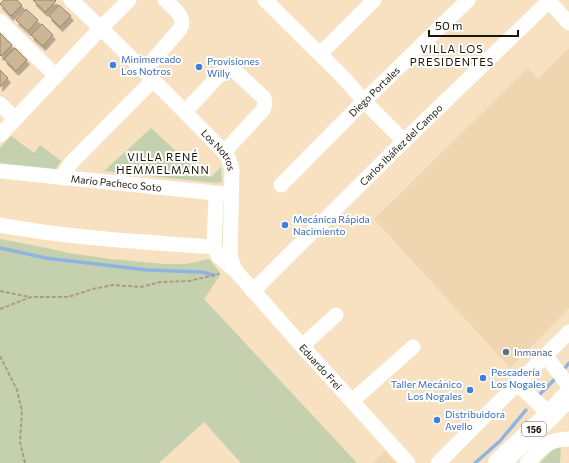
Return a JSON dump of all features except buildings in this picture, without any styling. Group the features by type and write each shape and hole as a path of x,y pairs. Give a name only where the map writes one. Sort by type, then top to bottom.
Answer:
{"highway":[{"name":"156","path":"499,463 569,395"}],"street":[{"name":"Los Notros","path":"71,0 185,112 229,159 232,170 230,255 235,270"},
{"path":"0,135 129,0"},
{"path":"64,178 71,163 148,75 182,26 183,23 181,16 165,0"},
{"path":"265,0 342,76 364,101 404,141"},
{"name":"Diego Portales","path":"281,185 364,101 468,0"},
{"path":"549,0 569,23"},
{"name":"Carlos Ibáñez del Campo","path":"253,291 549,0"},
{"path":"320,54 364,3"},
{"path":"0,21 56,76"},
{"path":"185,112 222,72 229,70 236,72 264,98 265,104 263,110 224,152"},
{"path":"0,104 15,119"},
{"name":"Mario Pacheco Soto","path":"0,171 232,195"},
{"path":"216,194 214,247 219,257 235,270"},
{"path":"0,225 25,230 123,241 214,247"},
{"name":"Eduardo Frei","path":"235,270 408,463"},
{"path":"302,346 336,315"},
{"path":"438,463 569,332"},
{"path":"352,401 413,347"},
{"path":"545,355 569,386"},
{"path":"517,383 550,415"},
{"path":"527,463 546,444 562,439 569,440"}],"path":[{"path":"0,291 31,297 68,297 93,289 113,285 141,287 160,282 189,281 235,270"},
{"path":"0,309 31,297"},
{"path":"0,356 17,390 22,411 20,442 25,463"}],"shaded area":[{"path":"569,48 569,308 510,368 374,219 528,68 538,79"},
{"path":"385,451 396,463 373,463"}],"green space":[{"path":"151,128 201,174 211,177 221,167 222,182 216,183 104,171"},
{"path":"11,136 34,153 40,145 61,161 55,170 0,164 0,148"},
{"path":"0,239 69,253 111,259 164,264 186,264 209,259 221,274 204,299 357,463 241,463 204,422 159,463 0,463"},
{"path":"557,445 561,446 560,463 540,463"}],"waterway":[{"path":"0,248 46,258 147,270 201,272 214,275"},
{"path":"565,368 569,363"},
{"path":"540,394 556,378"},
{"path":"475,463 500,441 526,410"}],"place":[{"name":"Minimercado Los Notros","path":"113,65"},
{"name":"Provisiones Willy","path":"199,67"},
{"name":"Mecánica Rápida Nacimiento","path":"285,225"},
{"name":"Inmanac","path":"506,352"},
{"name":"Pescadería Los Nogales","path":"483,378"},
{"name":"Taller Mecánico Los Nogales","path":"470,390"},
{"name":"Distribuidora Avello","path":"437,420"}],"district":[{"name":"VILLA LOS PRESIDENTES","path":"452,54"},
{"name":"VILLA RENÉ HEMMELMANN","path":"163,162"}]}
